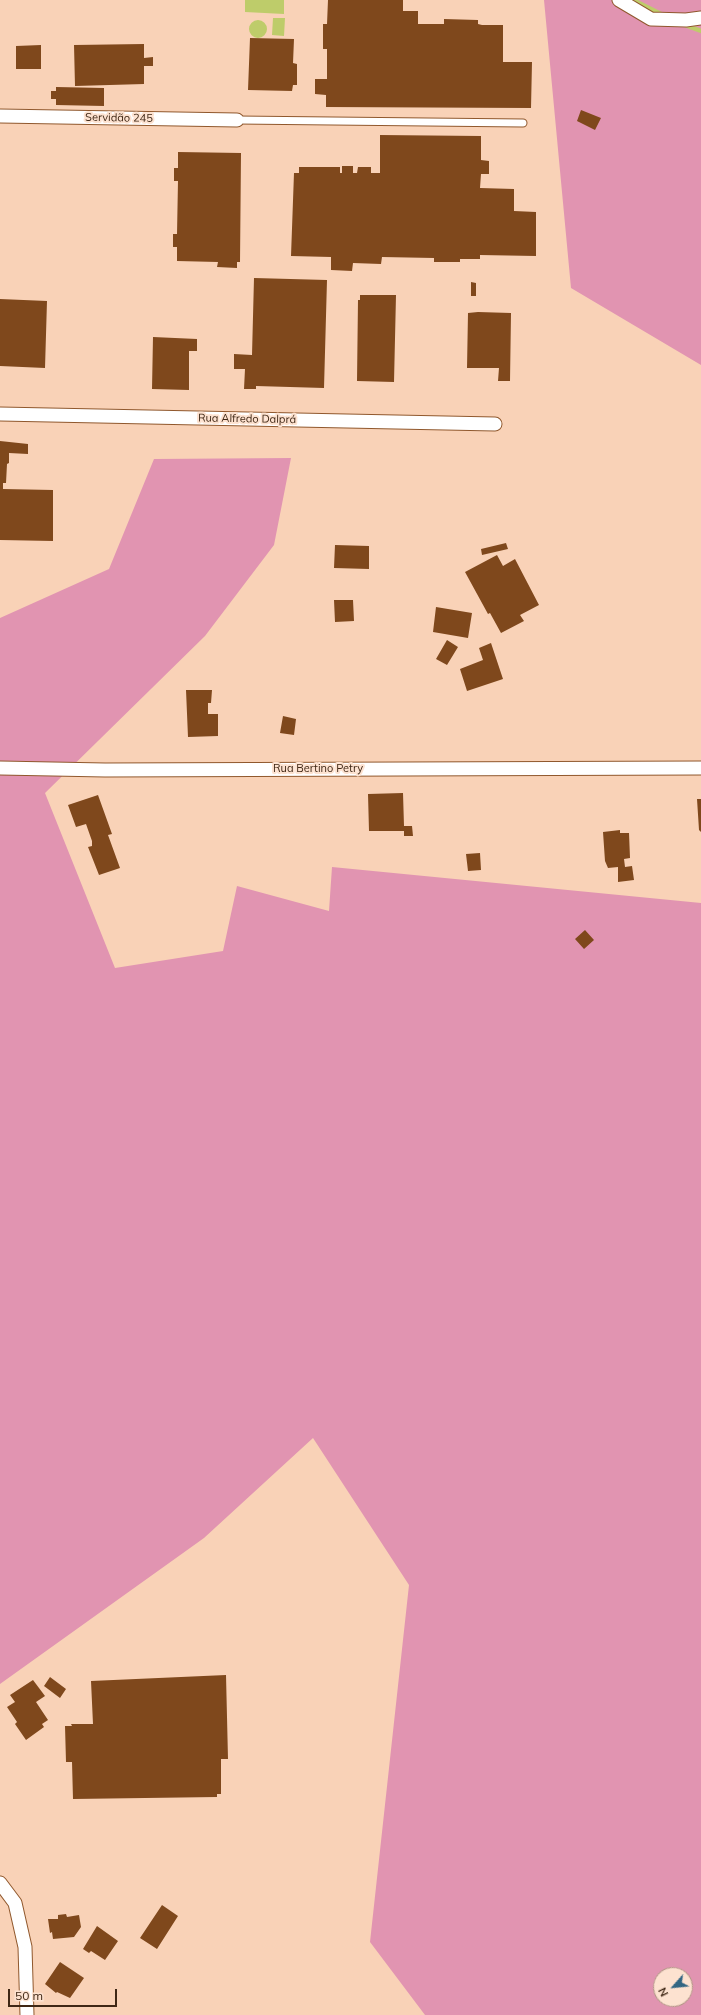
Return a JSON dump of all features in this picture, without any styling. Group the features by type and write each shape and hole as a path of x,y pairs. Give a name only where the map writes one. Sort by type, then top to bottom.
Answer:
{"street":[{"path":"619,0 651,19 686,20 701,18"},
{"name":"Servidão 245","path":"0,116 237,120"},
{"name":"Rua Alfredo Dalprá","path":"0,414 495,424"},
{"name":"Rua Bertino Petry","path":"0,768 105,770 701,768"},
{"path":"0,1883 15,1904 25,1947 27,2015"}],"lane":[{"path":"237,120 523,123"}],"shaded area":[{"path":"245,0 284,0 284,14 245,12"},
{"path":"544,0 701,0 701,365 571,288"},
{"path":"273,18 285,18 284,36 272,35"},
{"path":"258,20 264,23 267,29 264,35 258,38 252,35 249,29 252,23"},
{"path":"291,458 274,545 205,636 45,793 115,968 223,951 237,886 329,911 332,867 701,903 701,2015 425,2015 370,1942 409,1585 313,1438 204,1538 0,1684 0,618 109,569 154,459"}],"building":[{"path":"328,0 403,0 403,11 418,11 418,24 444,24 444,19 478,20 478,24 482,25 503,25 503,62 532,62 531,108 326,107 326,95 315,94 315,79 327,79 327,49 323,49 323,24 327,24"},
{"path":"250,38 294,39 293,63 297,64 297,85 293,85 292,91 248,90"},
{"path":"144,44 144,58 153,57 153,66 144,66 144,84 75,86 74,45"},
{"path":"41,45 41,69 16,69 16,46"},
{"path":"56,87 104,88 104,106 56,105 56,99 51,99 51,91 56,91"},
{"path":"581,110 601,118 595,130 577,121"},
{"path":"380,135 481,136 481,160 489,161 489,174 481,174 480,188 514,189 514,211 536,212 536,256 480,255 480,259 460,259 460,262 434,262 434,258 382,257 381,264 353,263 352,271 331,270 331,257 291,256 294,173 299,173 299,167 340,167 340,173 342,173 342,166 353,166 353,173 357,173 358,167 371,167 371,173 380,173"},
{"path":"178,152 241,153 240,262 237,262 237,268 217,267 218,262 177,261 177,247 173,247 173,234 177,234 178,181 174,181 174,168 178,168"},
{"path":"254,278 327,280 324,388 256,386 256,389 244,389 245,369 234,369 234,354 252,355"},
{"path":"471,282 476,283 476,296 471,296"},
{"path":"360,295 396,295 394,382 357,381 358,300 360,300"},
{"path":"0,299 47,301 45,368 0,366"},
{"path":"468,313 511,313 510,381 498,381 499,368 467,368"},
{"path":"153,337 197,339 197,351 189,351 189,390 152,389"},
{"path":"0,441 28,444 28,454 9,453 6,483 3,483 3,489 53,490 53,541 0,540"},
{"path":"506,543 508,549 482,555 481,549"},
{"path":"335,545 369,546 369,569 334,568"},
{"path":"497,555 503,566 515,559 539,605 520,615 524,621 501,633 490,613 488,614 465,572"},
{"path":"334,600 353,600 354,621 335,622"},
{"path":"436,607 472,613 468,638 433,632"},
{"path":"447,640 458,647 447,665 436,659"},
{"path":"491,643 503,679 467,691 460,669 483,660 479,648"},
{"path":"186,690 212,690 211,703 208,703 208,714 218,714 218,736 188,737"},
{"path":"283,716 296,719 294,735 280,733"},
{"path":"403,793 404,826 412,826 413,836 404,836 404,831 369,831 368,794"},
{"path":"98,795 112,834 108,835 120,868 99,875 88,847 92,846 92,841 86,824 76,827 68,805"},
{"path":"697,799 701,799 701,832 699,830"},
{"path":"620,830 620,833 629,833 630,858 624,859 625,867 632,866 634,880 618,882 618,867 608,868 605,861 603,832"},
{"path":"480,853 481,870 468,871 466,854"},
{"path":"585,930 594,940 584,949 575,939"},
{"path":"226,1675 228,1759 221,1759 221,1794 217,1794 217,1797 73,1799 72,1762 66,1762 65,1726 72,1726 71,1724 93,1724 91,1681"},
{"path":"50,1677 66,1689 60,1698 44,1686"},
{"path":"33,1680 45,1696 36,1702 48,1720 42,1724 44,1727 26,1740 15,1724 17,1722 7,1707 15,1702 10,1695"},
{"path":"162,1905 178,1916 157,1949 140,1938"},
{"path":"66,1914 67,1917 79,1915 81,1927 74,1937 53,1939 52,1932 50,1933 48,1919 58,1919 58,1915"},
{"path":"97,1926 118,1941 105,1960 91,1951 89,1953 83,1949"},
{"path":"60,1962 84,1978 70,1998 57,1992 56,1993 45,1984"}],"waterway":[{"path":"633,0 663,15"},
{"path":"682,24 701,31"}]}
